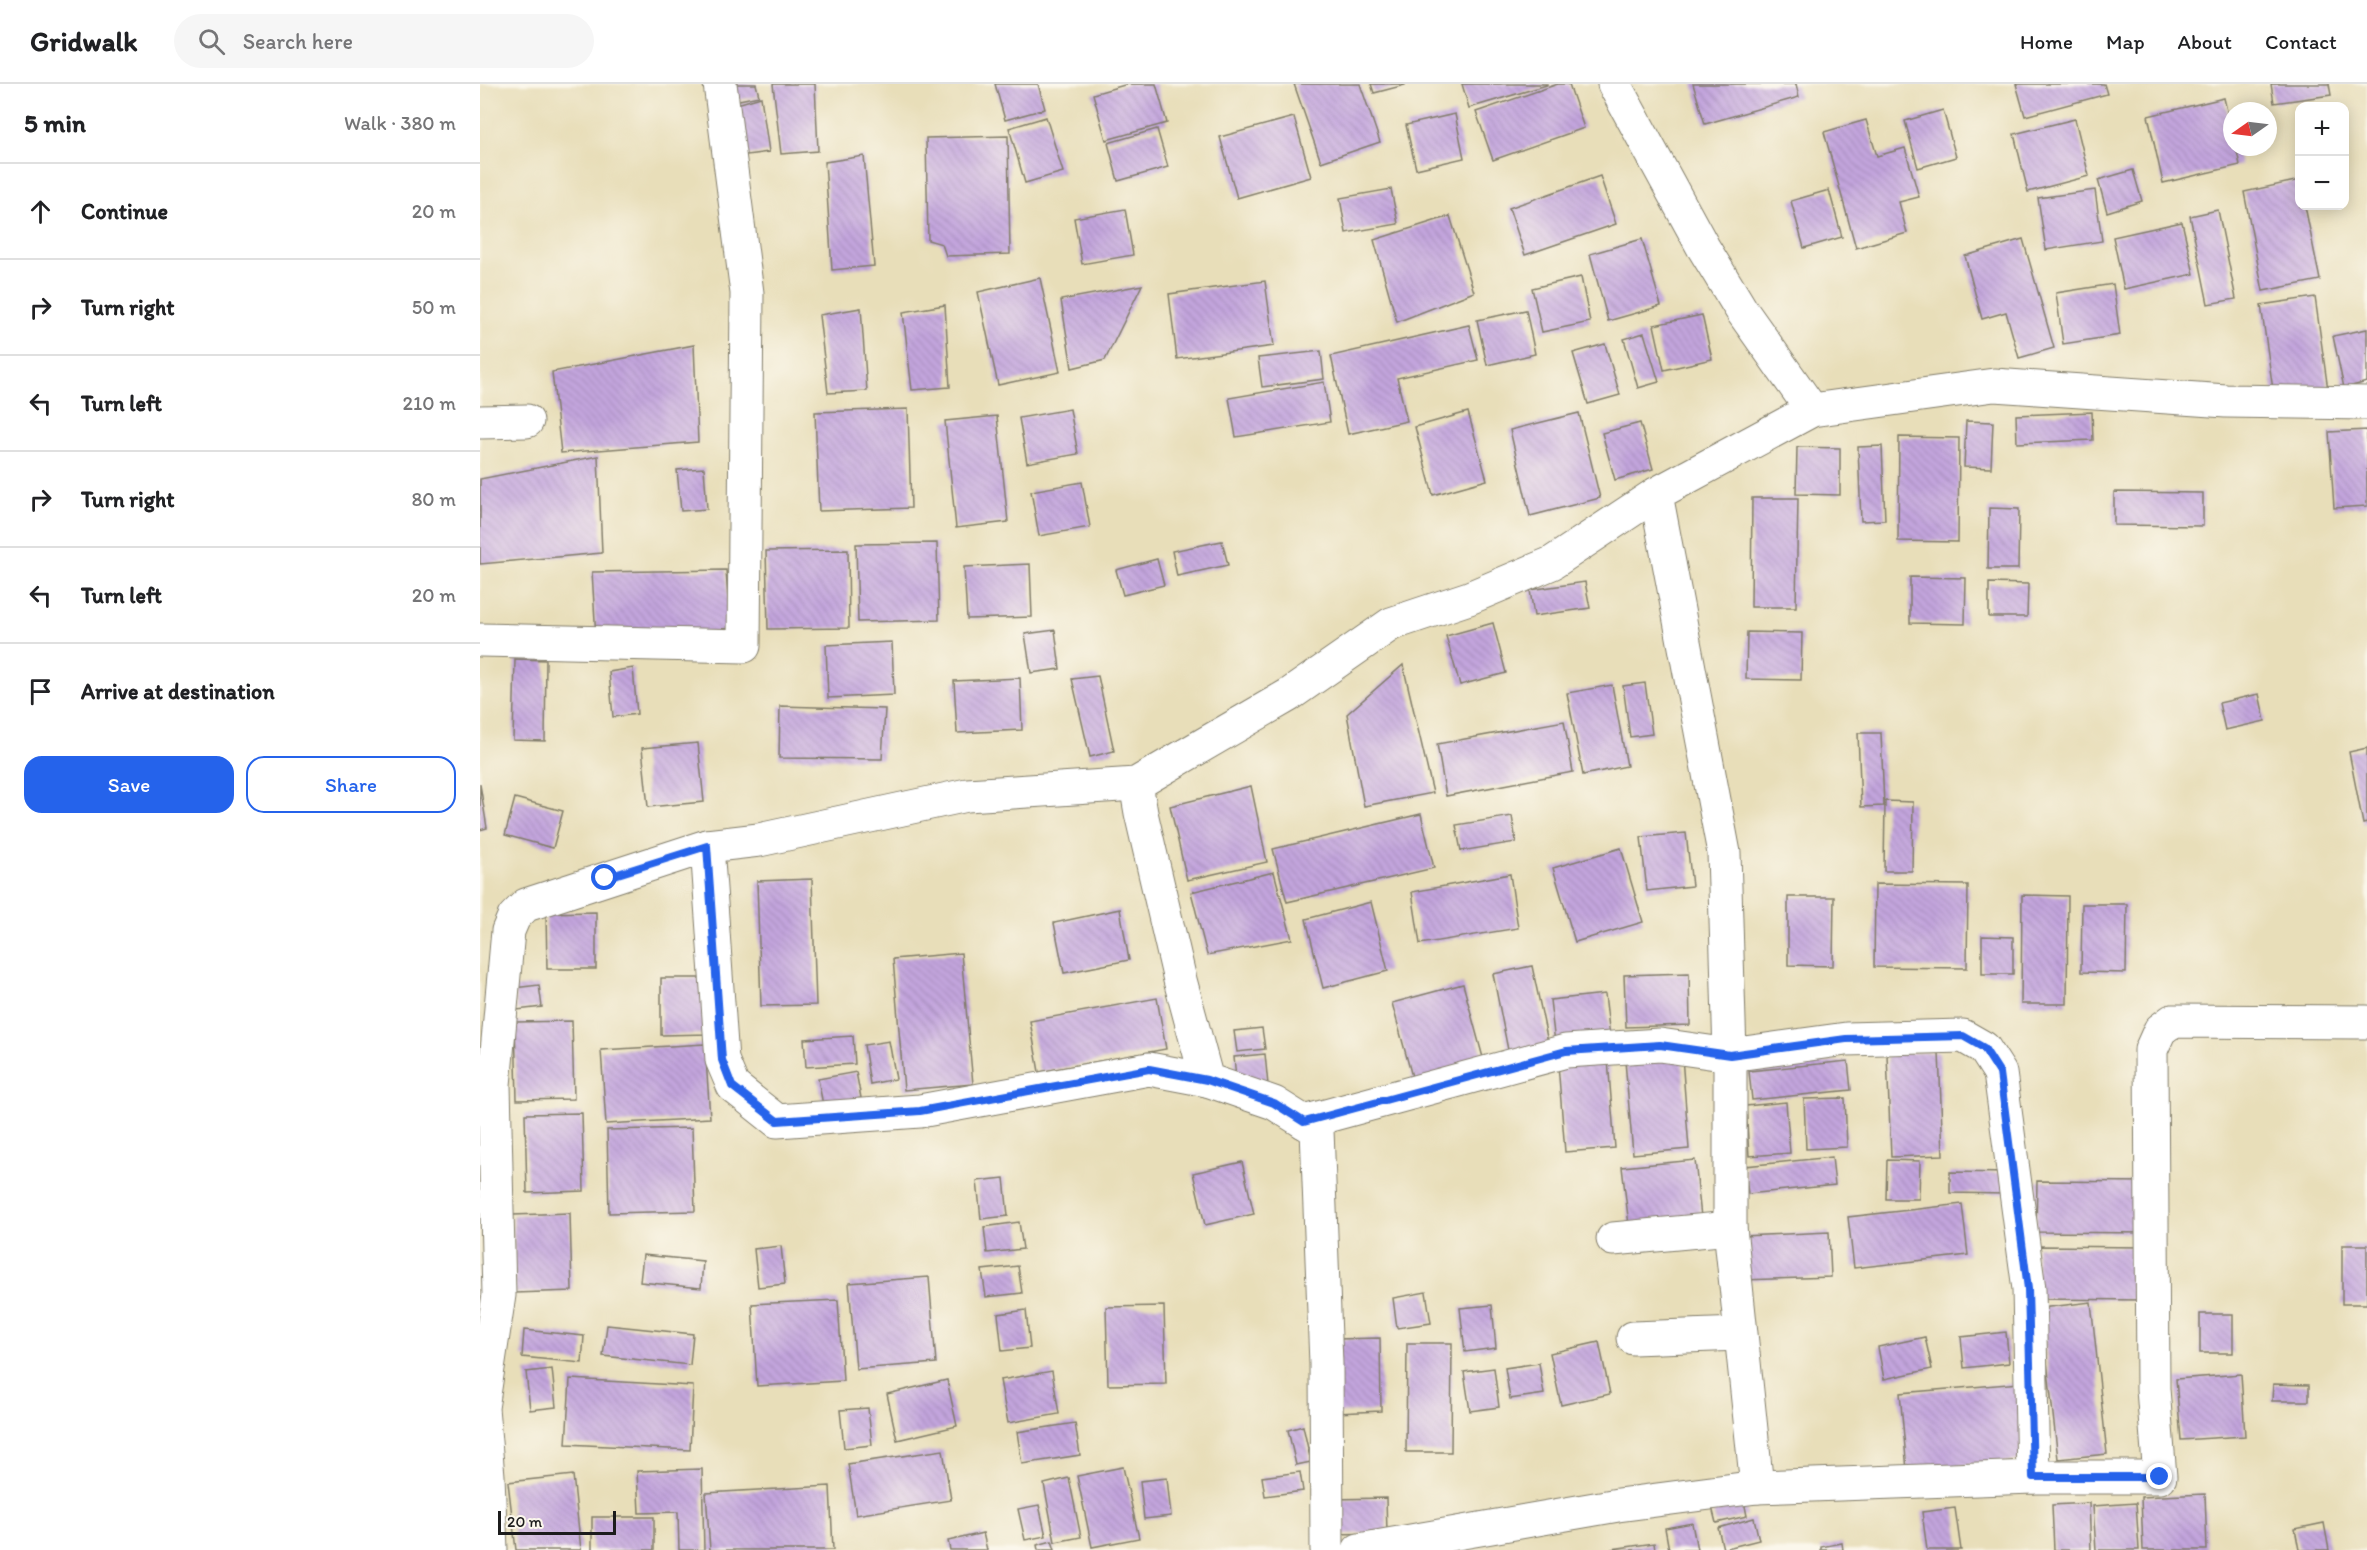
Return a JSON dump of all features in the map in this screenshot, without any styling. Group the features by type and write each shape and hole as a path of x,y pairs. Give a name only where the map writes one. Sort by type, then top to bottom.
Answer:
{"street":[{"path":"480,640 744,646 747,293 720,84"},
{"path":"1614,84 1703,247 1742,311 1812,410"},
{"path":"491,1550 488,1476 481,1407 499,1295 487,1086 508,931 514,917 526,905 707,846 759,840 967,795 1136,784 1289,695 1391,624 1469,598 1552,563 1656,494 1812,410 1994,385 2226,401 2367,403"},
{"path":"480,422 527,421"},
{"path":"1656,494 1724,853 1730,1055 1730,1228 1757,1488"},
{"path":"1136,784 1175,957 1207,1080"},
{"path":"707,846 722,1060 732,1086 777,1121 920,1111 1149,1069 1207,1080 1274,1103 1317,1130 1326,1365 1327,1550"},
{"path":"1359,1550 1618,1505 1757,1488 2033,1477 2160,1477 2153,1389 2151,1050 2160,1030 2172,1021 2367,1022"},
{"path":"1304,1122 1566,1051 1660,1045 1730,1055 1846,1039 1963,1036 1984,1048 2000,1073 2028,1289 2033,1477"},
{"path":"1613,1239 1730,1228"},
{"path":"1633,1338 1740,1334"}],"building":[{"path":"730,84 756,84 759,96 734,101"},
{"path":"773,84 815,84 818,151 781,154"},
{"path":"995,84 1038,84 1045,109 1005,120"},
{"path":"1128,84 1156,84 1167,123 1106,140 1093,94"},
{"path":"1294,84 1360,84 1380,142 1321,162"},
{"path":"1371,84 1405,84 1405,85 1374,93"},
{"path":"1462,84 1547,84 1547,85 1469,108"},
{"path":"1558,84 1569,84 1584,128 1493,160 1476,112"},
{"path":"1693,84 1796,84 1799,97 1705,124"},
{"path":"2016,84 2104,84 2107,94 2025,116"},
{"path":"2271,84 2329,84 2331,95 2274,102"},
{"path":"761,97 769,152 739,156 730,106"},
{"path":"2224,98 2223,156 2238,156 2240,165 2163,183 2148,116"},
{"path":"1943,110 1956,157 1918,168 1905,121"},
{"path":"1455,114 1464,158 1416,169 1406,125"},
{"path":"1046,117 1063,172 1025,183 1009,128"},
{"path":"1294,117 1311,177 1237,198 1220,137"},
{"path":"2075,119 2089,176 2028,192 2014,134"},
{"path":"1866,120 1877,156 1905,148 1919,197 1899,202 1907,233 1856,248 1824,132"},
{"path":"1157,129 1168,167 1118,181 1108,143"},
{"path":"1008,136 1010,254 946,256 942,244 928,240 926,138"},
{"path":"864,156 874,266 832,270 825,162"},
{"path":"2133,170 2142,201 2107,212 2098,180"},
{"path":"1600,176 1616,224 1525,255 1509,208"},
{"path":"2295,181 2295,210 2306,210 2320,280 2263,291 2244,192"},
{"path":"1391,189 1398,224 1346,233 1340,198"},
{"path":"1829,190 1842,237 1804,248 1791,201"},
{"path":"2095,190 2102,241 2046,250 2038,198"},
{"path":"1125,209 1133,255 1082,264 1074,218"},
{"path":"2218,210 2236,299 2208,304 2190,216"},
{"path":"1450,216 1474,292 1397,322 1374,240"},
{"path":"2182,222 2194,274 2124,289 2113,237"},
{"path":"1642,239 1661,306 1608,321 1590,254"},
{"path":"2023,239 2054,348 2019,358 2006,312 1982,319 1965,256"},
{"path":"1581,277 1590,322 1542,332 1532,288"},
{"path":"1040,278 1060,372 998,385 978,292"},
{"path":"1265,281 1274,346 1177,359 1169,294"},
{"path":"2113,284 2120,335 2063,344 2056,293"},
{"path":"1142,285 1105,360 1072,368 1061,300"},
{"path":"2315,297 2328,390 2274,397 2261,305"},
{"path":"945,305 950,387 912,390 903,312"},
{"path":"861,308 867,391 828,393 819,315"},
{"path":"1526,310 1535,354 1487,365 1477,320"},
{"path":"1702,315 1712,359 1664,370 1654,325"},
{"path":"1469,325 1478,360 1397,378 1407,421 1348,434 1331,356"},
{"path":"2367,329 2367,382 2344,388 2333,336"},
{"path":"1644,333 1659,382 1638,388 1624,339"},
{"path":"1605,344 1620,395 1588,404 1573,353"},
{"path":"694,345 698,442 561,453 552,372"},
{"path":"1321,351 1324,379 1262,387 1258,358"},
{"path":"1324,382 1330,422 1236,437 1229,398"},
{"path":"908,409 911,508 819,511 815,412"},
{"path":"1070,409 1078,454 1027,463 1019,418"},
{"path":"1468,412 1487,480 1433,495 1415,427"},
{"path":"2092,412 2093,440 2017,443 2016,415"},
{"path":"1579,413 1600,498 1530,516 1510,430"},
{"path":"997,416 1008,522 956,528 945,421"},
{"path":"1966,421 1993,422 1991,468 1964,467"},
{"path":"1640,423 1653,469 1615,480 1602,433"},
{"path":"2367,430 2367,506 2334,508 2329,432"},
{"path":"1899,437 1959,438 1958,542 1898,541"},
{"path":"1882,446 1885,520 1861,521 1858,447"},
{"path":"1797,447 1840,448 1840,495 1796,494"},
{"path":"598,456 602,553 480,564 480,479"},
{"path":"704,468 707,509 681,511 677,470"},
{"path":"1082,482 1090,527 1039,536 1031,491"},
{"path":"2114,492 2203,493 2203,526 2114,525"},
{"path":"1752,498 1798,498 1796,607 1751,607"},
{"path":"1989,508 2019,509 2018,569 1988,569"},
{"path":"1222,541 1228,565 1177,576 1172,551"},
{"path":"937,543 939,620 858,622 856,544"},
{"path":"848,550 849,628 768,629 766,551"},
{"path":"1157,559 1164,585 1123,595 1116,570"},
{"path":"1030,564 1032,617 967,619 964,567"},
{"path":"726,570 730,632 596,637 592,572"},
{"path":"1910,577 1966,578 1965,624 1910,623"},
{"path":"1585,582 1590,608 1534,616 1530,590"},
{"path":"1989,583 2028,584 2027,617 1989,617"},
{"path":"1493,623 1506,673 1460,685 1446,636"},
{"path":"1055,630 1060,669 1031,673 1025,634"},
{"path":"1747,632 1802,633 1801,680 1746,679"},
{"path":"892,642 894,695 828,698 826,645"},
{"path":"515,659 546,660 545,741 513,740"},
{"path":"1403,665 1433,793 1364,806 1347,714"},
{"path":"633,668 637,714 613,717 609,672"},
{"path":"1098,676 1114,751 1090,757 1072,679"},
{"path":"1020,678 1022,730 957,733 954,681"},
{"path":"1645,683 1652,734 1630,737 1623,686"},
{"path":"1612,685 1627,766 1583,775 1567,693"},
{"path":"2259,694 2265,721 2225,730 2219,703"},
{"path":"780,706 885,709 882,759 779,758"},
{"path":"1564,721 1573,772 1446,796 1437,744"},
{"path":"1858,733 1881,733 1884,806 1861,807"},
{"path":"698,743 704,802 648,807 642,748"},
{"path":"2367,748 2367,823 2363,824 2349,752"},
{"path":"480,784 487,828 480,830"},
{"path":"1251,786 1267,862 1187,880 1170,806"},
{"path":"515,798 563,811 553,848 505,835"},
{"path":"1885,801 1913,802 1912,871 1884,871"},
{"path":"1421,814 1434,868 1287,902 1273,849"},
{"path":"1512,816 1516,842 1461,851 1456,825"},
{"path":"1686,833 1692,886 1647,891 1641,837"},
{"path":"1621,848 1643,922 1575,942 1553,868"},
{"path":"1274,872 1292,939 1207,955 1191,892"},
{"path":"1510,874 1518,928 1420,944 1412,892"},
{"path":"812,879 816,1005 761,1006 757,881"},
{"path":"1875,884 1968,885 1967,968 1874,967"},
{"path":"2022,895 2068,896 2067,1004 2021,1004"},
{"path":"1788,897 1834,897 1833,966 1788,965"},
{"path":"1371,902 1388,971 1323,988 1306,919"},
{"path":"2082,904 2127,904 2126,973 2081,972"},
{"path":"1120,909 1129,960 1064,973 1054,923"},
{"path":"596,912 596,969 547,969 546,913"},
{"path":"1982,936 2013,937 2013,974 1982,974"},
{"path":"961,953 973,1084 904,1090 893,959"},
{"path":"1532,966 1549,1047 1509,1055 1493,974"},
{"path":"1689,973 1690,1025 1626,1027 1624,975"},
{"path":"661,978 710,978 710,1034 661,1035"},
{"path":"1463,984 1485,1065 1414,1084 1392,1003"},
{"path":"539,985 542,1007 517,1010 514,988"},
{"path":"1605,994 1610,1037 1555,1043 1550,1000"},
{"path":"1157,998 1166,1049 1039,1072 1030,1021"},
{"path":"572,1021 574,1099 517,1100 515,1022"},
{"path":"1262,1028 1265,1049 1237,1052 1234,1031"},
{"path":"853,1036 855,1064 806,1067 804,1039"},
{"path":"889,1041 896,1079 870,1084 864,1045"},
{"path":"705,1044 710,1118 606,1124 601,1050"},
{"path":"1939,1052 1943,1155 1891,1157 1887,1054"},
{"path":"1265,1054 1268,1085 1237,1089 1234,1057"},
{"path":"1682,1057 1689,1149 1633,1154 1625,1061"},
{"path":"1608,1060 1615,1148 1565,1152 1558,1064"},
{"path":"1848,1061 1851,1090 1752,1100 1749,1071"},
{"path":"856,1072 861,1098 823,1105 818,1079"},
{"path":"1845,1098 1847,1147 1806,1149 1804,1099"},
{"path":"1786,1102 1790,1153 1749,1156 1746,1106"},
{"path":"582,1113 584,1191 527,1193 525,1114"},
{"path":"692,1128 695,1211 609,1213 607,1130"},
{"path":"1832,1157 1835,1185 1748,1194 1745,1166"},
{"path":"1695,1160 1701,1217 1629,1225 1622,1167"},
{"path":"1887,1160 1920,1161 1919,1199 1886,1199"},
{"path":"1242,1162 1254,1214 1205,1225 1193,1173"},
{"path":"1950,1172 2007,1173 2006,1194 1950,1193"},
{"path":"1004,1178 1008,1216 981,1219 977,1181"},
{"path":"2037,1181 2150,1182 2149,1233 2036,1232"},
{"path":"1962,1204 1968,1255 1854,1268 1848,1217"},
{"path":"570,1213 572,1291 515,1293 513,1215"},
{"path":"1019,1222 1023,1249 987,1253 984,1227"},
{"path":"1829,1232 1831,1277 1743,1280 1742,1236"},
{"path":"2342,1245 2367,1245 2367,1304 2342,1304"},
{"path":"781,1246 785,1284 758,1287 754,1249"},
{"path":"2037,1246 2145,1247 2145,1300 2036,1299"},
{"path":"643,1255 703,1261 701,1288 640,1282"},
{"path":"1018,1266 1022,1293 986,1297 982,1270"},
{"path":"929,1277 936,1363 856,1369 849,1283"},
{"path":"1426,1292 1431,1323 1397,1328 1393,1298"},
{"path":"838,1300 843,1381 757,1386 752,1304"},
{"path":"2091,1302 2107,1454 2058,1459 2041,1308"},
{"path":"1492,1305 1496,1348 1465,1352 1460,1308"},
{"path":"1164,1306 1166,1384 1108,1385 1106,1307"},
{"path":"1026,1310 1030,1348 1002,1351 998,1314"},
{"path":"2200,1314 2233,1314 2233,1353 2200,1353"},
{"path":"607,1325 693,1334 690,1365 603,1356"},
{"path":"524,1330 584,1336 582,1363 522,1357"},
{"path":"2006,1332 2009,1363 1964,1368 1961,1337"},
{"path":"1925,1337 1932,1369 1884,1379 1878,1347"},
{"path":"1380,1338 1381,1411 1337,1413 1336,1339"},
{"path":"1599,1342 1610,1394 1561,1405 1550,1353"},
{"path":"1407,1343 1452,1343 1451,1452 1406,1452"},
{"path":"1539,1363 1544,1394 1510,1399 1505,1368"},
{"path":"1494,1368 1499,1407 1470,1411 1464,1372"},
{"path":"552,1369 556,1407 530,1410 526,1372"},
{"path":"1052,1371 1059,1414 1008,1423 1000,1380"},
{"path":"2241,1374 2245,1436 2181,1440 2176,1379"},
{"path":"570,1379 693,1386 690,1450 566,1444"},
{"path":"947,1380 957,1426 897,1440 887,1394"},
{"path":"2020,1383 2027,1460 1907,1470 1900,1393"},
{"path":"2273,1384 2309,1385 2309,1401 2272,1401"},
{"path":"868,1408 872,1445 844,1448 840,1410"},
{"path":"1075,1423 1080,1455 1022,1464 1017,1432"},
{"path":"1303,1426 1311,1462 1296,1465 1288,1430"},
{"path":"943,1450 951,1500 856,1515 848,1464"},
{"path":"1123,1467 1139,1538 1092,1547 1077,1476"},
{"path":"702,1469 704,1550 679,1550 678,1512 639,1513 637,1471"},
{"path":"1300,1472 1303,1491 1265,1496 1262,1477"},
{"path":"573,1475 581,1550 516,1550 508,1482"},
{"path":"1069,1478 1081,1537 1055,1542 1044,1484"},
{"path":"1167,1478 1171,1516 1144,1519 1140,1481"},
{"path":"830,1486 833,1550 710,1550 706,1493"},
{"path":"2205,1494 2207,1550 2143,1550 2141,1497"},
{"path":"1743,1496 1747,1516 1716,1523 1711,1503"},
{"path":"1386,1498 1387,1533 1333,1534 1333,1499"},
{"path":"2089,1503 2091,1550 2054,1550 2052,1505"},
{"path":"2136,1503 2139,1550 2096,1550 2093,1506"},
{"path":"1039,1505 1046,1536 1025,1540 1018,1509"},
{"path":"1955,1508 1961,1550 1927,1550 1922,1512"},
{"path":"592,1517 654,1517 654,1550 592,1550"},
{"path":"1754,1518 1759,1540 1723,1549 1718,1528"},
{"path":"1692,1523 1697,1550 1669,1550 1665,1528"},
{"path":"2324,1523 2329,1550 2299,1550 2295,1529"},
{"path":"983,1533 987,1550 950,1550 948,1541"},
{"path":"1052,1541 1055,1550 1038,1550 1037,1545"},
{"path":"1654,1543 1655,1550 1612,1550 1612,1549"},
{"path":"1842,1543 1843,1550 1821,1550 1821,1547"}],"route":[{"path":"605,878 707,846 722,1060 732,1086 777,1121 920,1111 1149,1069 1207,1080 1274,1103 1304,1122 1566,1051 1660,1045 1730,1055 1846,1039 1963,1036 1984,1048 2000,1073 2028,1289 2033,1477 2160,1477"}]}
